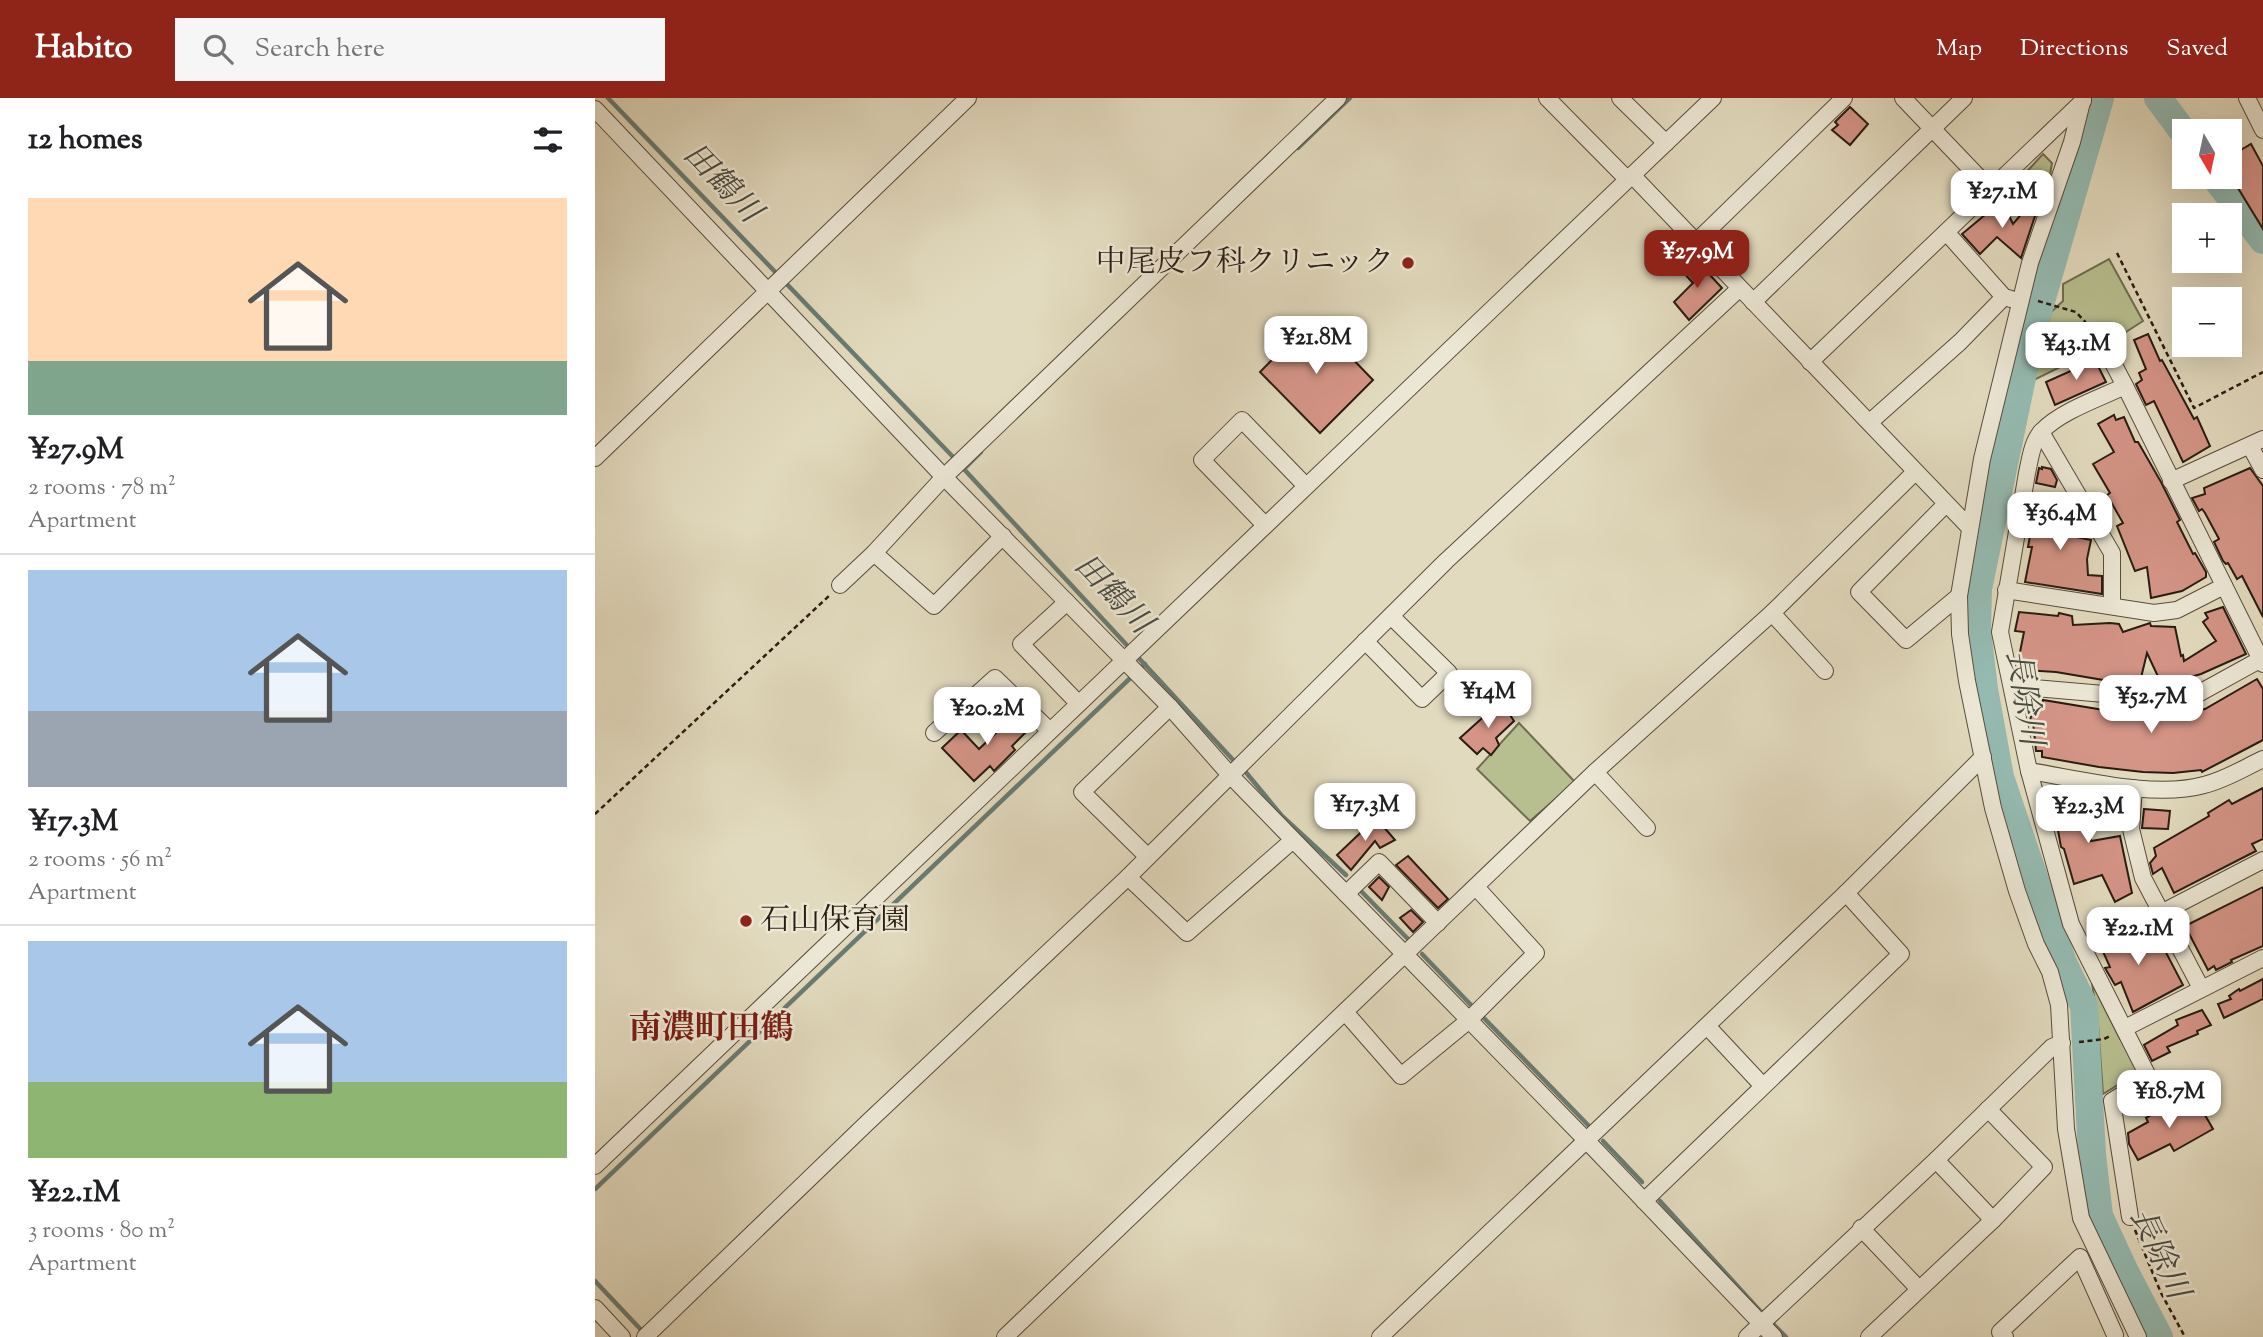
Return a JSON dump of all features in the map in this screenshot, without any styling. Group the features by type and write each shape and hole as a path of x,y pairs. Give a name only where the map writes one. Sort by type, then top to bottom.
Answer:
{"street":[{"path":"595,458 968,98"},
{"path":"840,585 874,553 947,474 1338,98"},
{"path":"1547,98 1696,242 1970,528"},
{"path":"1621,98 1666,143"},
{"path":"595,1166 1713,98"},
{"path":"1696,242 1844,98"},
{"path":"1903,98 1990,189"},
{"path":"1753,302 1964,98"},
{"path":"2247,98 2263,130"},
{"path":"1810,362 1947,233 2083,99"},
{"path":"2083,99 2049,212 2030,263 1982,459 1958,596 1967,681 1993,808 2017,891 2036,944 2050,972 2070,1043 2066,1129 2081,1218 2138,1337"},
{"path":"597,104 1003,536 1067,602 1129,656 1145,682 1230,775 1774,1337"},
{"path":"1947,233 2004,297 2021,299"},
{"path":"648,1334 1149,857 1446,561 1739,289"},
{"path":"1870,422 1960,342 2004,297"},
{"path":"2012,686 2185,701 2262,660 2105,348"},
{"path":"2125,386 2068,413 2041,432 2033,448 2027,473 2000,632 2029,771 2071,924 2149,1078 2112,1101 2130,1217"},
{"path":"1265,525 1202,460 1242,420 1307,486"},
{"path":"2041,432 2112,553 2112,605"},
{"path":"2171,481 2256,443 2263,470"},
{"path":"1005,1337 1595,772 1772,612 1915,472"},
{"path":"1946,504 1859,592 1906,640 1958,596"},
{"path":"874,553 934,606 1003,536"},
{"path":"2006,590 2154,613 2177,610 2224,586"},
{"path":"1067,602 1021,644 1078,703"},
{"path":"1772,612 1825,671"},
{"path":"1365,641 1422,699 1449,673 1391,616"},
{"path":"934,733 995,678 1049,730"},
{"path":"1149,857 1082,792 1170,708"},
{"path":"1380,1337 1846,894 1983,757"},
{"path":"2029,771 2134,788 2176,790 2204,785 2263,759"},
{"path":"1595,772 1647,828"},
{"path":"2134,788 2131,829 2143,878 2201,988"},
{"path":"1128,877 1187,933 1293,840"},
{"path":"2161,913 2263,860"},
{"path":"1346,894 1379,862 1438,923"},
{"path":"1345,1012 1401,1076 1468,1021 1536,953 1475,887"},
{"path":"1644,1201 1901,954 1846,894"},
{"path":"2125,1028 2263,958"},
{"path":"1707,1026 1763,1086"},
{"path":"1747,1337 2052,1047 2070,1043"},
{"path":"1868,1337 1993,1220 2044,1167 1988,1109"},
{"path":"1936,1160 1993,1220"},
{"path":"1861,1228 1918,1288"},
{"path":"2005,1337 2000,1332 2080,1257 2114,1336 2130,1322"},
{"path":"595,1308 622,1337"}],"path":[{"path":"2117,253 2194,408 2263,372"},
{"path":"2021,299 2076,312 2092,327 2105,348"},
{"path":"595,814 840,585"},
{"path":"2070,1043 2098,1040"},
{"path":"2130,1217 2161,1293 2185,1337"}],"green space":[{"path":"2043,154 2052,163 2049,180 2040,198 2020,179"},
{"path":"2109,259 2143,321 2109,343 2034,380 2051,312 2063,301 2063,284"},
{"path":"1519,723 1575,782 1530,821 1477,769"},
{"path":"2092,983 2120,1039 2127,1038 2142,1070 2103,1094 2098,1024"}],"building":[{"path":"1850,107 1868,124 1850,145 1832,130 1838,125 1835,122"},
{"path":"2251,144 2263,166 2263,229 2239,189 2242,189 2242,149"},
{"path":"1998,204 2005,207 2013,224 2029,205 2037,210 2021,258 1997,237 1980,254 1962,234"},
{"path":"1695,259 1722,288 1689,320 1674,302 1693,283 1682,271"},
{"path":"1313,318 1373,380 1320,433 1260,372"},
{"path":"2148,334 2160,361 2162,360 2194,419 2197,417 2210,446 2183,462 2154,401 2146,405 2136,384 2142,380 2139,373 2146,369 2134,340"},
{"path":"2095,360 2106,382 2055,405 2046,382"},
{"path":"2114,415 2116,420 2124,417 2135,442 2138,442 2161,482 2193,554 2195,553 2206,572 2206,577 2182,591 2151,598 2147,567 2135,571 2117,526 2123,523 2093,464 2114,452 2098,424"},
{"path":"2039,468 2051,469 2057,480 2055,487 2036,483"},
{"path":"2250,468 2263,486 2263,617 2242,576 2237,579 2228,563 2223,561 2214,542 2219,539 2205,513 2202,509 2199,511 2192,498 2205,494 2204,488"},
{"path":"2050,498 2069,500 2075,511 2071,536 2091,540 2087,559 2088,575 2102,576 2102,594 2025,582 2032,547 2028,547 2032,525 2044,525"},
{"path":"2223,607 2246,654 2201,674 2162,685 2147,653 2139,686 2056,672 2025,670 2024,664 2018,662 2024,632 2015,631 2019,612 2072,616 2073,625 2119,624 2123,632 2150,623 2151,626 2175,627 2184,661 2216,641 2203,622 2208,618 2205,613"},
{"path":"2257,679 2263,689 2263,740 2202,772 2143,772 2099,767 2042,757 2042,751 2036,751 2033,722 2030,721 2034,702 2042,705 2043,700 2128,714 2171,716 2205,709"},
{"path":"1501,701 1514,721 1496,738 1499,745 1491,755 1483,748 1477,754 1460,738"},
{"path":"1013,710 1031,727 1012,746 1015,750 994,771 990,766 974,781 942,748 961,730 979,749 1000,729 998,726"},
{"path":"2263,788 2263,839 2252,844 2256,851 2174,893 2162,868 2153,874 2150,863 2156,856 2154,848 2209,816 2208,813 2229,800 2232,804"},
{"path":"2064,789 2085,793 2086,820 2091,841 2120,836 2132,893 2115,902 2102,875 2074,884 2064,849 2061,847 2055,814 2052,814 2045,791"},
{"path":"2144,809 2170,811 2168,829 2142,828"},
{"path":"1376,818 1395,840 1380,848 1375,841 1351,870 1337,855"},
{"path":"1408,856 1448,899 1438,908 1396,865"},
{"path":"1379,877 1389,887 1382,900 1369,887"},
{"path":"2263,887 2263,946 2216,970 2214,966 2208,970 2185,926"},
{"path":"1411,910 1423,922 1413,932 1400,918"},
{"path":"2116,923 2125,942 2142,936 2148,947 2160,941 2183,985 2133,1012 2121,982 2115,985 2105,968 2110,967 2095,934"},
{"path":"2263,979 2263,999 2224,1018 2218,1004 2231,999 2229,996 2239,989 2240,991"},
{"path":"2202,1010 2211,1025 2197,1031 2198,1034 2167,1047 2170,1052 2152,1061 2144,1045 2178,1025 2176,1020"},
{"path":"2198,1103 2213,1129 2174,1151 2170,1144 2138,1160 2129,1144 2128,1133 2148,1122 2146,1118 2167,1106 2170,1112 2182,1105 2185,1110"}],"waterway":[{"name":"田鶴川","path":"608,98 956,460"},
{"path":"1298,148 1350,98"},
{"name":"長除川","path":"2100,98 2030,339 1978,589 1977,630 1984,689 2000,777 2063,963 2084,1006 2092,1154 2099,1216 2159,1337"},
{"path":"2158,98 2174,119"},
{"path":"2224,189 2263,240"},
{"path":"964,469 981,452"},
{"name":"田鶴川","path":"962,467 1235,762"},
{"name":"田鶴川","path":"595,1189 1145,664"},
{"path":"1244,770 1282,816 1346,875"},
{"path":"1359,889 1408,939"},
{"path":"1422,954 1471,1005"},
{"path":"1479,1013 1588,1125"},
{"path":"1603,1141 1642,1182"},
{"path":"1660,1201 1761,1312"},
{"name":"田鶴川","path":"595,1281 645,1334"},
{"path":"1773,1324 1786,1337"}],"place":[{"name":"中尾皮フ科クリニック","path":"1408,263"},
{"name":"石山保育園","path":"746,921"}],"district":[{"name":"南濃町田鶴","path":"711,1030"}]}
